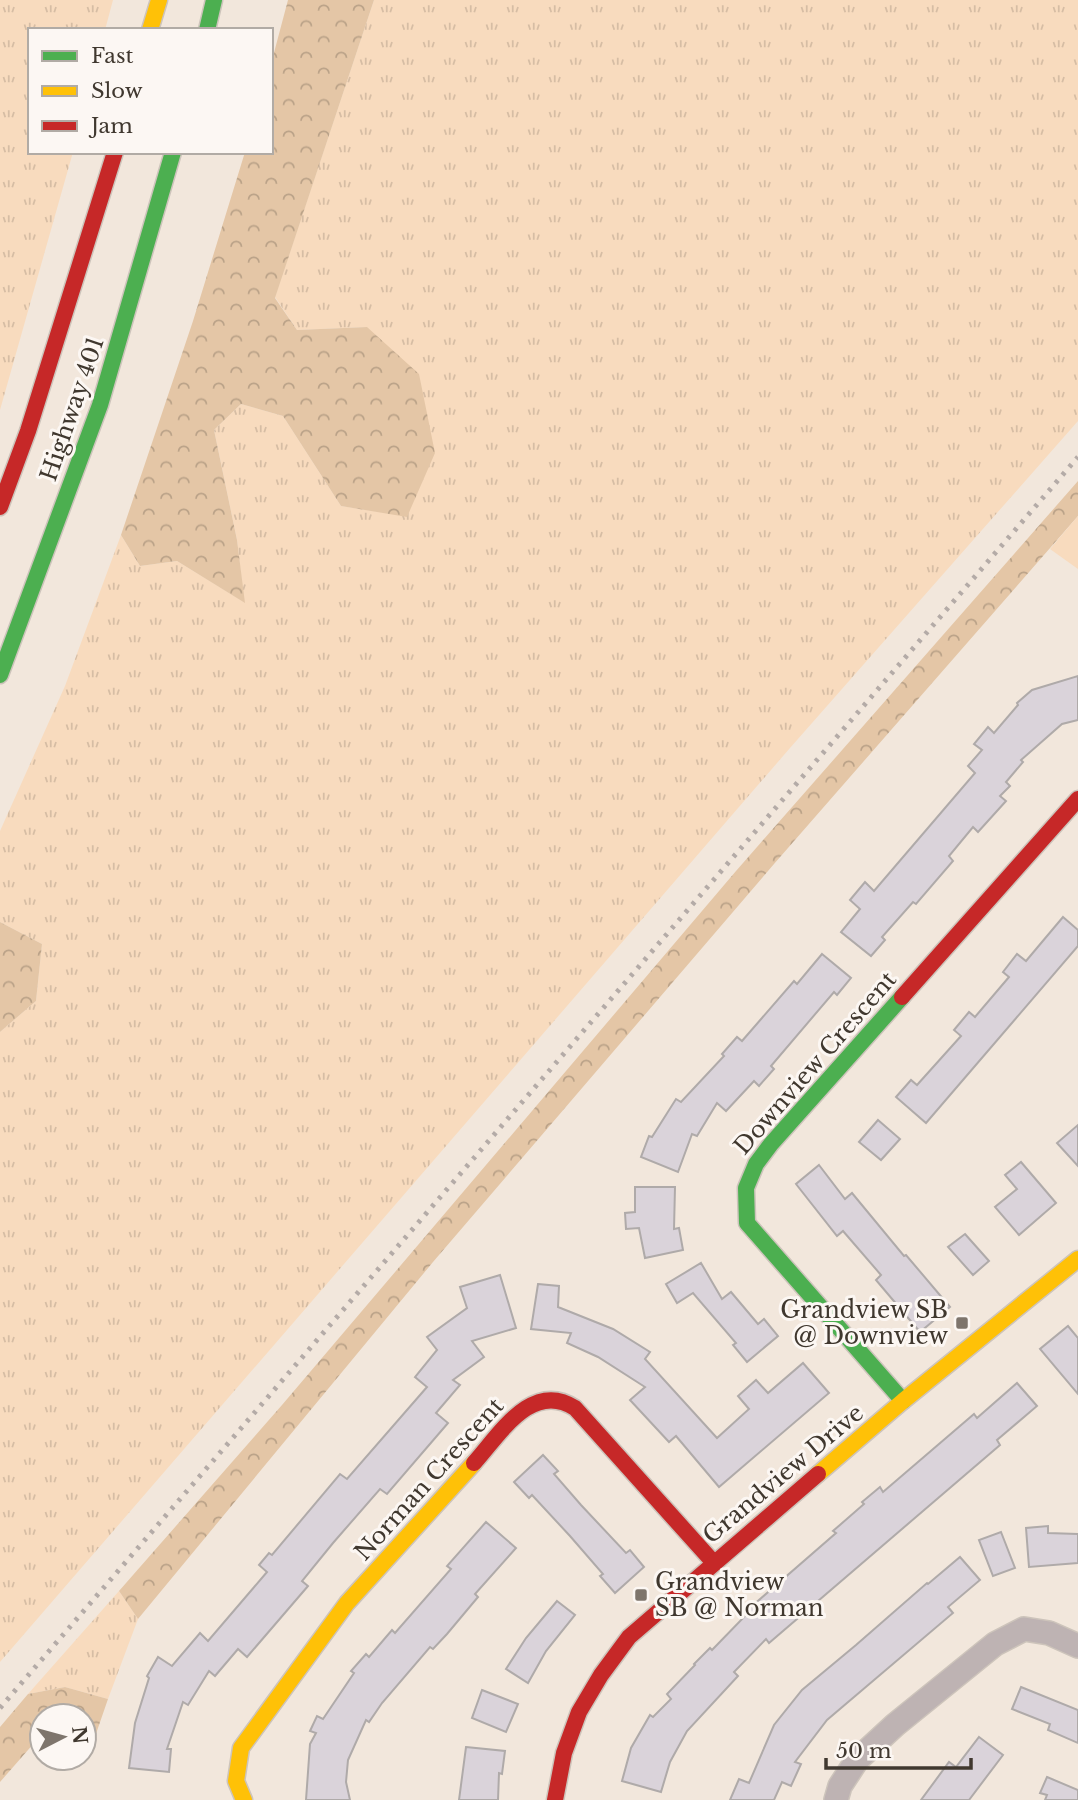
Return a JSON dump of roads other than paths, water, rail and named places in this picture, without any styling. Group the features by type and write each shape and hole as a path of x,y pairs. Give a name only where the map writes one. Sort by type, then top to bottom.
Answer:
{"main road":[{"path":"151,28 159,0"},
{"path":"207,28 214,0"},
{"name":"Highway 401","path":"0,507 28,431 114,154"},
{"name":"Highway 401","path":"0,675 100,405 172,154"},
{"name":"Downview Crescent","path":"903,1401 747,1223 744,1193 748,1175 771,1144 1078,799"},
{"name":"Grandview Drive","path":"555,1800 558,1772 579,1710 601,1671 629,1637 903,1401 1078,1259"},
{"name":"Norman Crescent","path":"244,1800 236,1781 241,1748 347,1603 523,1409 534,1402 547,1398 563,1399 575,1408 713,1563"}],"street":[{"path":"836,1800 840,1786 857,1760 895,1725 995,1644 1024,1629 1049,1633 1078,1646"}],"railway":[{"path":"0,1708 1078,457"}],"place":[{"name":"Grandview SB @ Downview","path":"962,1323"},
{"name":"Grandview SB @ Norman","path":"641,1595"}]}
